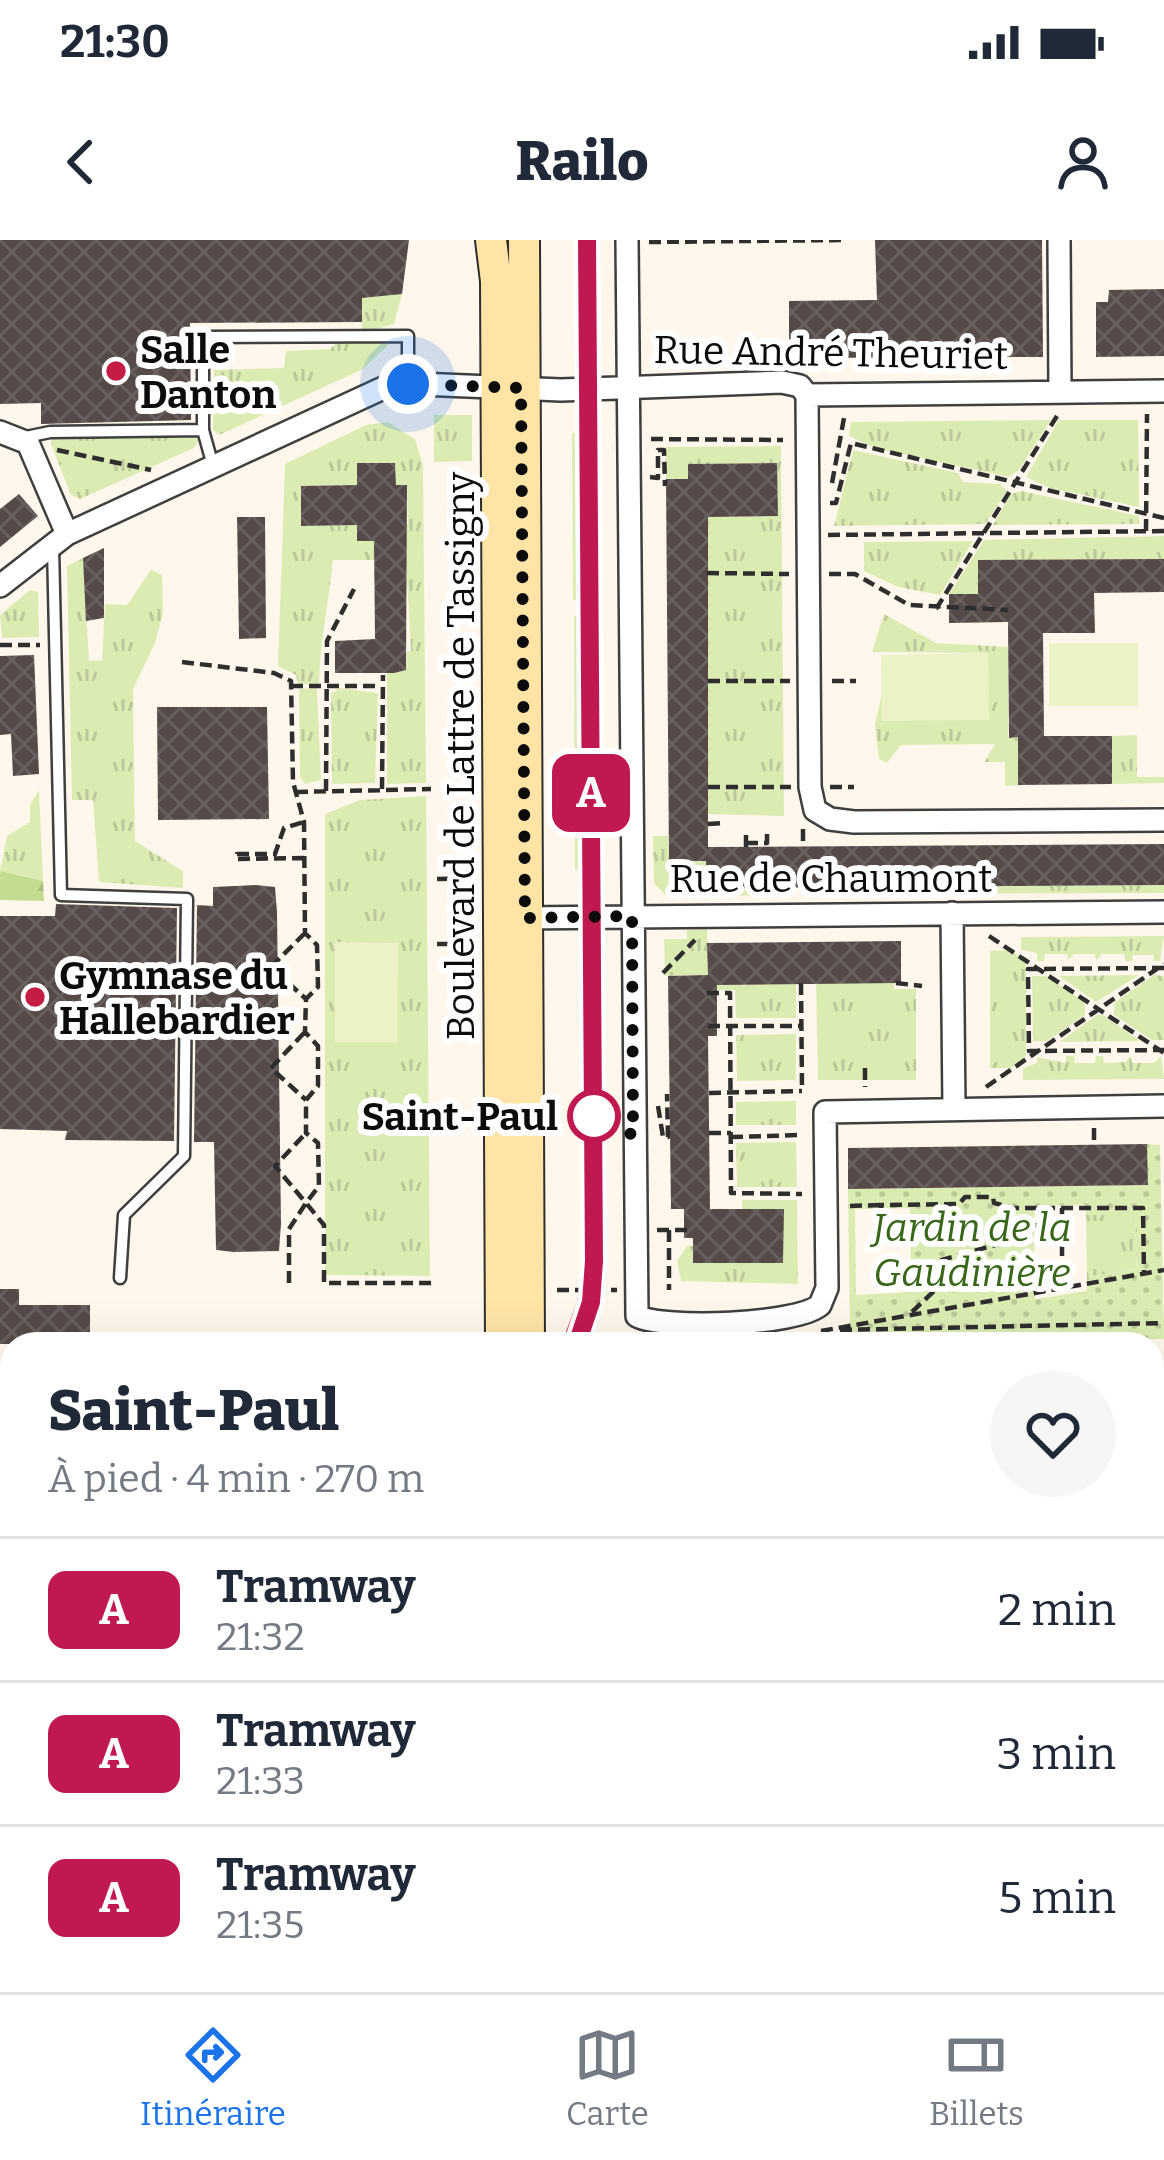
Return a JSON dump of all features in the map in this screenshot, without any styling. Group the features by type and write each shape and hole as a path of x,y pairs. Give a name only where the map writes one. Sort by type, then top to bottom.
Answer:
{"street":[{"name":"Boulevard de Lattre de Tassigny","path":"491,240 509,387"},
{"name":"Boulevard de Lattre de Tassigny","path":"501,1332 509,387 524,240"},
{"path":"1059,240 1059,403"},
{"path":"636,241 628,384 637,1316 661,1322 769,1320 813,1311 827,1288 825,1112 1164,1106"},
{"name":"Rue André Theuriet","path":"0,586 60,539 386,386 611,389 628,384 782,382 800,386 807,394 1059,403 1164,391"},
{"path":"807,394 812,819 1164,820"},
{"path":"0,432 23,438 60,539"},
{"name":"Rue de Chaumont","path":"505,927 632,916 1164,912"},
{"path":"952,914 954,1109"},
{"name":"Boulevard de Lattre de Tassigny","path":"505,927 528,1332"},
{"path":"769,1320 769,1332"},
{"path":"0,1602 0,1626"}],"lane":[{"path":"213,466 202,430 203,338 408,336 408,384"},
{"path":"23,438 50,432 202,430"},
{"path":"60,539 61,895 187,899 184,1156 124,1215 119,1278"}],"path":[{"path":"636,241 846,240"},
{"path":"1059,403 1076,414"},
{"path":"1034,414 1059,403"},
{"path":"936,609 1015,484 1059,403"},
{"path":"1129,413 1147,413 1146,531"},
{"path":"844,416 826,535 1164,531"},
{"path":"651,439 786,440"},
{"path":"830,503 836,503 848,442 1164,518"},
{"path":"45,448 156,471"},
{"path":"646,478 658,478 658,450 664,450 666,486 653,486"},
{"path":"707,573 801,574"},
{"path":"818,574 856,574 909,605 1008,610"},
{"path":"326,791 327,641 354,589"},
{"path":"0,645 40,645"},
{"path":"182,662 274,674 291,686 382,686"},
{"path":"382,675 382,790"},
{"path":"708,681 801,681"},
{"path":"820,681 856,681"},
{"path":"291,686 296,792 304,821 304,933 271,967 306,999"},
{"path":"708,787 802,787"},
{"path":"820,787 854,788"},
{"path":"296,792 431,789"},
{"path":"802,847 812,819"},
{"path":"304,821 284,828 275,854 237,854 237,859 304,858"},
{"path":"708,824 725,823"},
{"path":"746,833 746,845 767,843 767,833"},
{"path":"436,879 490,878"},
{"path":"663,973 707,926"},
{"path":"437,944 505,927"},
{"path":"304,933 317,945 317,987 306,999 305,1032 271,1068 306,1100"},
{"path":"994,939 1162,1051"},
{"path":"1162,966 1028,969 1029,1051 1162,1051"},
{"path":"986,1087 1162,966"},
{"path":"709,1093 802,1090 801,983"},
{"path":"896,983 922,986"},
{"path":"707,993 730,993 731,1193 802,1194"},
{"path":"708,1026 801,1026"},
{"path":"305,1032 318,1046 318,1086 306,1100 306,1133 275,1166 324,1225 324,1283 434,1282"},
{"path":"865,1069 865,1088"},
{"path":"653,1106 663,1106 663,1137 668,1137 668,1094 658,1094"},
{"path":"1094,1128 1094,1145"},
{"path":"290,1283 290,1229 319,1186 318,1143 306,1133"},
{"path":"709,1133 801,1136"},
{"path":"845,1206 993,1197 1014,1208 1143,1208 1144,1273"},
{"path":"881,1205 881,1214"},
{"path":"1062,1208 1062,1287"},
{"path":"912,1312 934,1291 927,1264 1006,1243 1005,1236 1024,1232 1027,1226 1061,1223"},
{"path":"669,1290 665,1230 693,1230"},
{"path":"828,1330 1164,1270"},
{"path":"557,1290 623,1290"},
{"path":"810,1331 1164,1323"}],"green space":[{"path":"402,294 394,324 362,333 362,298"},
{"path":"339,340 389,344 363,369 219,435 213,430 214,370 284,368 286,351 330,349"},
{"path":"434,415 472,415 472,461 434,462"},
{"path":"1051,420 1019,470 1009,477 875,448 849,436 851,422"},
{"path":"1059,420 1138,420 1139,507 1050,488 1026,477"},
{"path":"388,422 415,439 423,466 426,783 387,784 387,673 406,670 407,652 411,651 405,541 396,524 408,524 407,485 396,485 395,463 357,463 357,485 301,486 301,526 357,525 358,541 374,541 374,560 333,560 319,684 298,684 296,675 278,666 285,464 366,425"},
{"path":"572,433 595,433 595,600 573,600"},
{"path":"201,436 194,448 80,499 71,495 51,444 51,438"},
{"path":"781,446 784,816 708,814 708,517 777,516 777,464 689,464 688,479 666,479 666,447"},
{"path":"853,450 958,473 963,482 1000,484 1007,491 985,524 834,526"},
{"path":"1021,491 1139,516 1139,524 993,525 1011,494"},
{"path":"1164,536 1164,559 978,561 978,594 949,594 984,540"},
{"path":"973,541 940,595 898,587 864,571 864,542"},
{"path":"83,558 89,661 102,660 105,604 127,605 151,570 162,575 163,613 133,689 135,841 183,871 183,888 99,882 93,800 72,800 67,566"},
{"path":"30,590 38,592 39,637 2,638 0,615"},
{"path":"884,614 936,643 1008,647 1008,737 1018,737 1018,785 1005,786 1005,762 984,762 995,744 901,745 887,763 879,759 875,725 882,693 883,721 988,653 872,652"},
{"path":"574,616 596,616 599,870 575,870"},
{"path":"1049,643 1138,643 1138,706 1049,706"},
{"path":"988,653 989,720 882,721 881,655"},
{"path":"317,688 321,780 305,784 300,777 299,689"},
{"path":"339,688 378,693 375,783 332,784 331,694"},
{"path":"1137,735 1137,777 1164,777 1164,783 1112,784 1112,736"},
{"path":"39,790 43,881 0,871 7,836 30,822 30,805"},
{"path":"426,796 430,1276 325,1275 325,814 360,800"},
{"path":"653,836 668,836 669,861 706,861 707,888 793,888 792,896 665,895 654,883"},
{"path":"0,871 43,881 44,901 0,900"},
{"path":"1164,885 1164,893 817,894 817,888"},
{"path":"707,929 708,975 665,976 664,939 687,939 687,930"},
{"path":"1164,936 1160,961 1154,961 1153,955 1133,955 1132,961 1125,961 1124,954 1102,954 1096,961 1095,954 1074,954 1068,960 1067,954 1045,954 1044,961 1037,961 1037,953 1021,950 1021,937"},
{"path":"335,942 398,943 397,1042 335,1042"},
{"path":"1010,950 1026,961 1026,1056 1011,1068 990,1068 990,951"},
{"path":"1139,975 1096,1002 1059,976"},
{"path":"1154,975 1164,976 1164,1040 1152,1040 1114,1015 1114,1003"},
{"path":"1032,976 1046,976 1085,1002 1085,1015 1047,1041 1033,1041"},
{"path":"796,983 796,1018 736,1018 735,990 707,990 707,985"},
{"path":"816,983 894,983 894,989 916,989 916,1080 818,1080"},
{"path":"1103,1015 1140,1041 1059,1042"},
{"path":"796,1034 796,1080 737,1081 736,1035"},
{"path":"1066,1056 1074,1056 1075,1063 1095,1063 1096,1056 1103,1056 1104,1063 1125,1062 1131,1056 1132,1063 1154,1063 1161,1056 1164,1079 1023,1080 1023,1068 1037,1063 1037,1057 1066,1063"},
{"path":"796,1101 796,1125 736,1125 736,1102"},
{"path":"796,1142 797,1187 737,1187 736,1143"},
{"name":"Jardin de la Gaudinière","path":"1147,1144 1160,1145 1164,1332 850,1332 848,1189 1147,1185","holes":["1085,1205 1086,1215 1135,1215 1137,1269 1087,1277 1087,1291 1035,1299 1034,1206","910,1208 911,1292 856,1295 855,1209"]},
{"path":"742,1200 797,1200 798,1284 681,1281 677,1261 687,1246 693,1246 694,1263 783,1263 742,1209"},
{"path":"1135,1214 1137,1269 1087,1277 1086,1215"}],"building":[{"path":"0,240 409,240 402,294 362,298 362,322 190,323 191,420 41,424 41,403 0,404"},
{"path":"875,240 1042,240 1043,357 789,358 789,301 877,300"},
{"path":"1164,289 1164,356 1096,357 1096,302 1108,302 1109,290"},
{"path":"357,463 395,463 396,485 407,485 406,670 394,673 335,673 335,641 375,639 374,541 357,541 357,525 301,526 301,486 357,485"},
{"path":"777,463 778,516 708,517 708,847 1164,844 1164,885 707,888 706,861 669,861 666,479 688,479 688,464"},
{"path":"19,494 38,516 0,547 0,509"},
{"path":"237,517 265,517 266,638 239,639"},
{"path":"104,548 104,618 86,621 83,558"},
{"path":"1164,559 1164,592 1094,593 1095,633 1043,633 1044,736 1112,736 1112,784 1018,785 1018,737 1009,738 1008,622 949,623 949,594 978,594 978,560"},
{"path":"34,655 39,774 13,776 11,734 0,735 0,656"},
{"path":"157,707 267,707 269,819 158,820"},
{"path":"213,887 275,887 277,912 281,1224 279,1251 234,1252 216,1250 214,1142 194,1142 197,905 213,906"},
{"path":"56,904 177,908 174,1141 65,1140 67,1131 0,1129 0,916 55,916"},
{"path":"901,941 901,983 717,985 717,1036 708,1036 710,1209 784,1209 783,1263 693,1263 693,1238 684,1238 684,1209 671,1209 668,976 708,975 707,943"},
{"path":"1147,1144 1148,1185 848,1189 848,1148"},
{"path":"0,1289 19,1289 19,1305 90,1305 90,1332 0,1332"}],"tram line":[{"path":"567,1332 579,1301 583,1266 576,240"},
{"name":"A","path":"582,1332 594,1290 587,240"}],"place":[{"name":"Salle Danton","path":"116,371"},
{"name":"Gymnase du Hallebardier","path":"35,997"},
{"name":"Saint-Paul","path":"594,1116"}],"route":[{"path":"408,384 521,388 525,918 632,916 633,1135 594,1116"}]}
